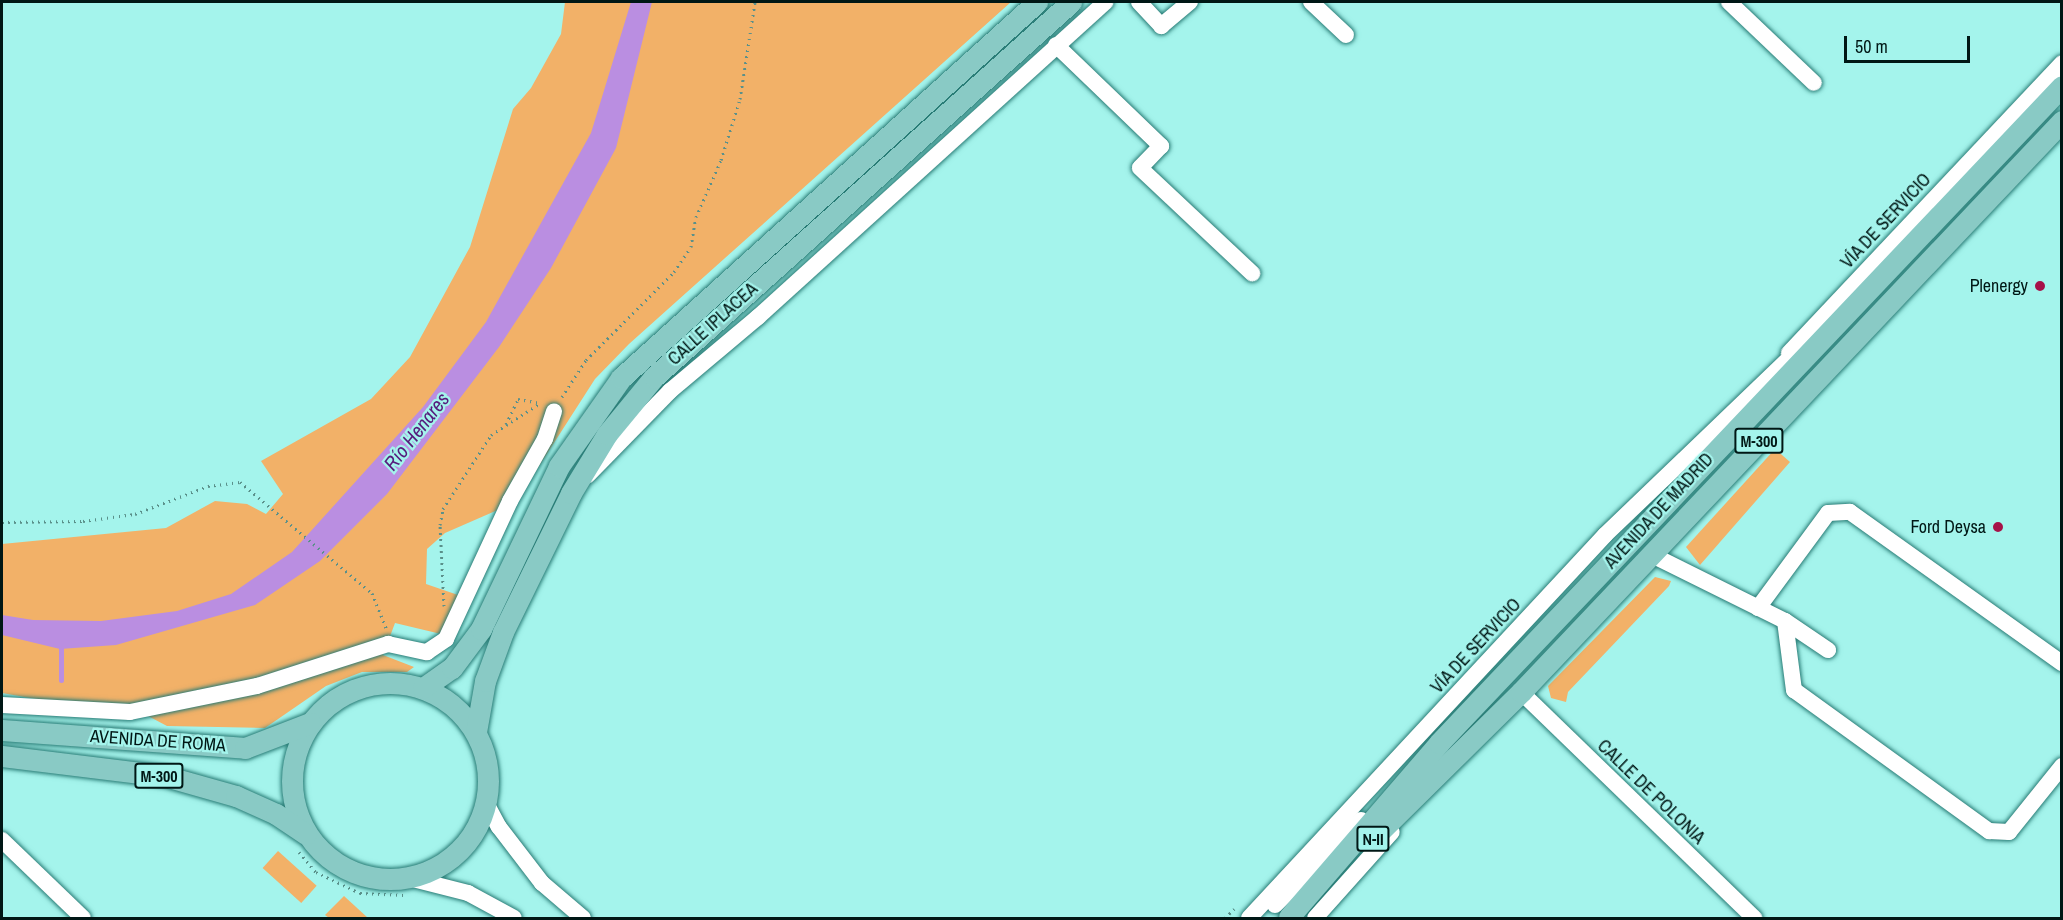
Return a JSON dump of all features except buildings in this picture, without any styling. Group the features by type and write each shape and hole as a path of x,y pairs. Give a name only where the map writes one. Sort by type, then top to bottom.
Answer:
{"main road":[{"name":"CALLE IPLACEA","path":"423,688 452,668 481,629 559,466 621,378 1037,2"},
{"name":"CALLE IPLACEA","path":"476,732 485,681 503,632 571,493 607,434 654,377 1071,2"},
{"name":"AVENIDA DE MADRID","path":"1289,918 1438,743 2061,86"},
{"name":"AVENIDA DE MADRID","path":"1289,918 1456,760 1521,693 2061,121"},
{"name":"M-300","path":"392,682 423,688 453,706 476,732 488,767 486,803 471,837 444,864 408,886 351,872 299,839 292,798 293,759 310,723 332,701 360,687 392,682"},
{"name":"AVENIDA DE ROMA","path":"2,730 245,748 310,723"},
{"name":"AVENIDA DE ROMA","path":"2,756 165,776 236,796 276,814 299,839"}],"street":[{"path":"571,493 670,391 758,317 1104,2"},
{"path":"1139,2 1161,26 1190,2"},
{"path":"1311,2 1346,35"},
{"path":"1729,2 1814,83"},
{"path":"1056,45 1161,146 1140,168 1252,273"},
{"name":"VÍA DE SERVICIO","path":"1739,406 2061,63"},
{"name":"VÍA DE SERVICIO","path":"1249,918 1605,535 1904,251"},
{"path":"2,705 130,712 257,686 388,644 427,651 446,639 510,501 545,439 551,404"},
{"path":"1758,608 1828,513 1850,512 2061,663"},
{"path":"1650,554 1785,621 1828,650"},
{"path":"1785,621 1794,690 1989,831 2009,832 2061,766"},
{"name":"CALLE DE POLONIA","path":"1521,693 1754,918"},
{"name":"M-300","path":"1262,918 1438,743"},
{"name":"M-300","path":"1314,918 1456,760"},
{"path":"486,803 499,827 542,883 583,918"},
{"path":"2,840 83,918"},
{"name":"M-300","path":"408,886 468,893 514,918"}],"path":[{"path":"450,631 443,602 440,525 443,509 475,456 506,424 527,408 551,404 562,396 586,360 674,272 691,247 696,217 722,160 740,99 754,2"},
{"path":"506,424 518,399 551,404 562,396"},
{"path":"2,522 84,520 135,514 208,486 240,482 348,570 372,593 386,623 388,644"},
{"path":"299,839 316,872 360,893 408,886"}],"shaded area":[{"path":"565,2 1011,2 629,344 595,379 516,502 445,533 427,549 426,584 458,595 441,634 395,623 383,655 414,667 407,672 362,672 326,686 265,728 167,726 131,707 47,701 2,693 2,544 166,528 215,501 247,504 266,514 283,494 261,461 371,399 410,357 470,247 513,109 531,88 561,34"},
{"path":"1775,449 1790,462 1700,565 1686,547"},
{"path":"1655,577 1671,581 1669,586 1568,692 1566,702 1551,698 1548,686"},
{"path":"278,851 317,886 301,903 263,868"},
{"path":"344,896 368,918 329,918 325,915"}],"water":[{"name":"Río Henares","path":"631,2 652,2 616,148 551,268 499,347 387,494 320,561 255,605 116,645 60,649 2,635 2,615 33,620 101,621 177,611 231,594 292,552 423,407 486,322 591,133"}],"waterway":[{"path":"61,643 61,680"}],"place":[{"name":"Plenergy","path":"2040,286"},
{"name":"Ford Deysa","path":"1998,527"}]}
